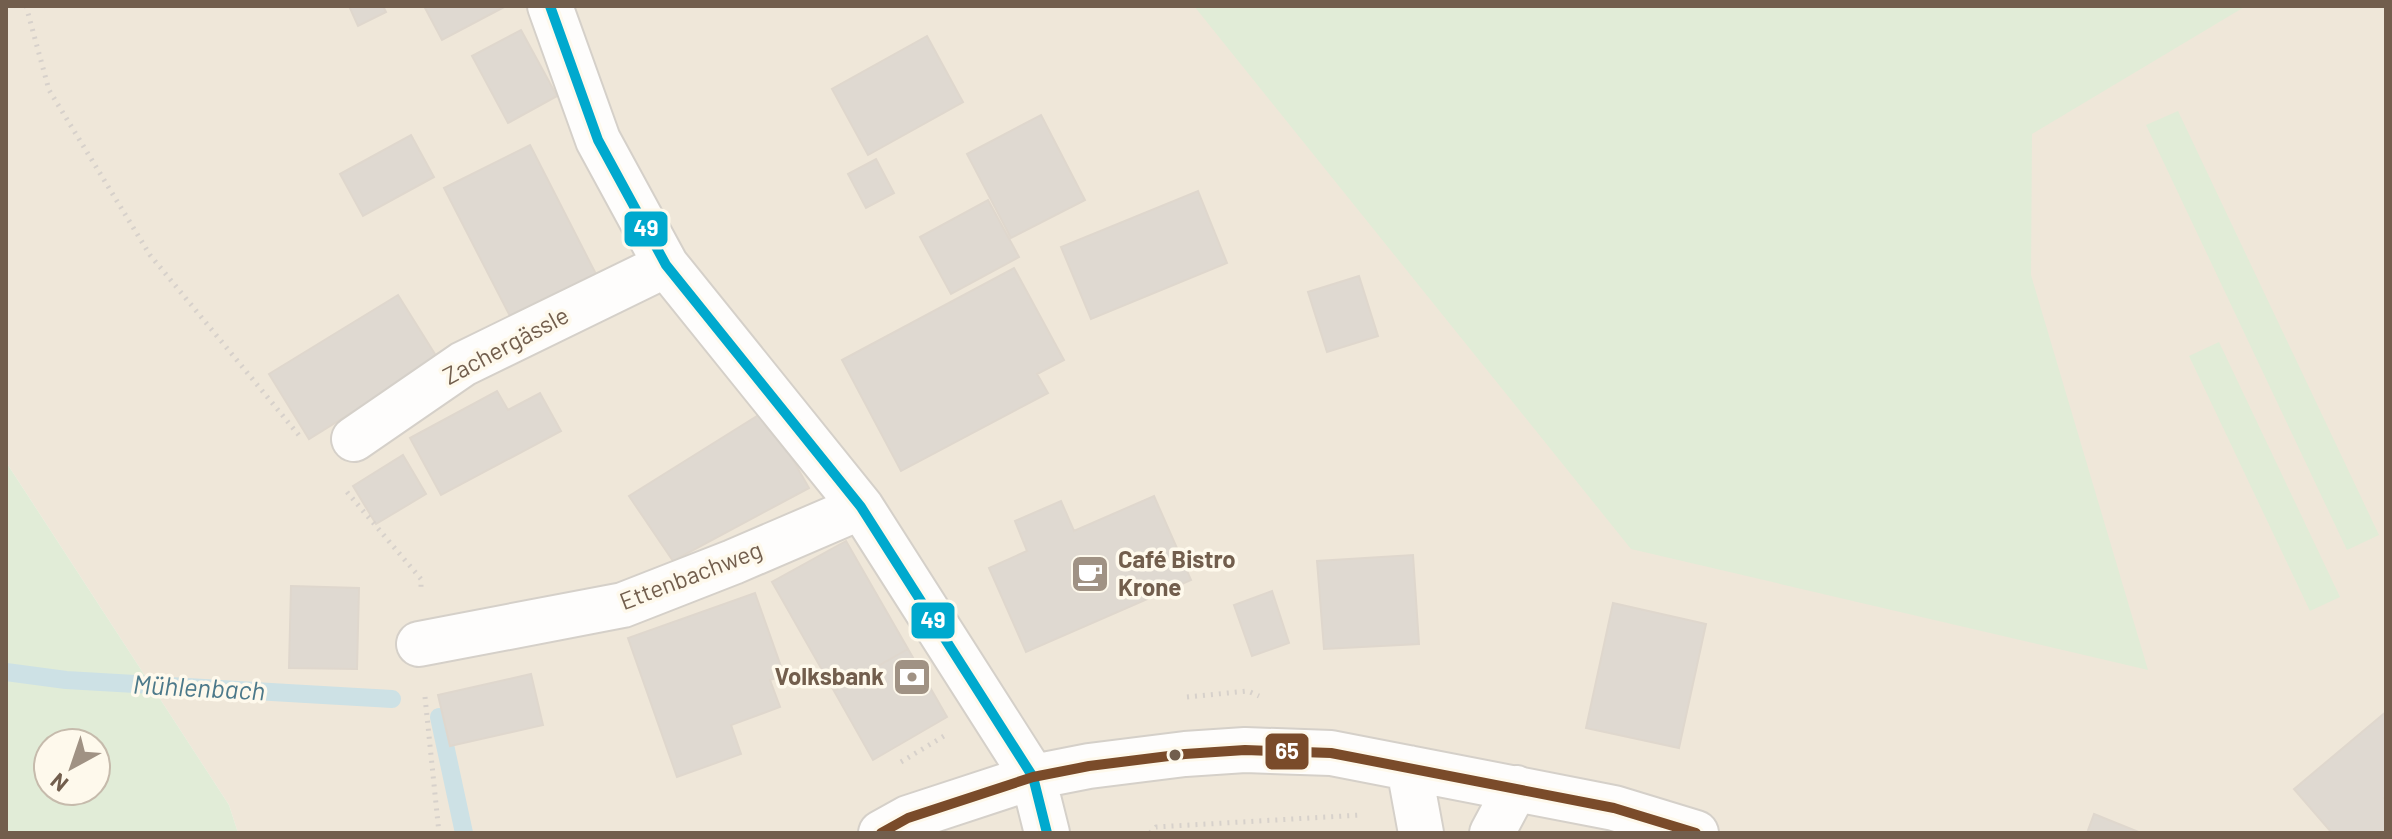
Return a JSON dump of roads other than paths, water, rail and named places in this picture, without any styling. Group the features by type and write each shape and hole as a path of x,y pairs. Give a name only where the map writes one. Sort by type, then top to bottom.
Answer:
{"street":[{"path":"550,6 598,140 666,265 861,507 1033,777 1047,833"},
{"name":"Zachergässle","path":"354,439 463,364 666,265"},
{"name":"Ettenbachweg","path":"419,644 623,605 861,507"},
{"path":"881,833 908,818 1033,777 1089,766 1245,750 1331,753 1614,808 1696,833"},
{"path":"1409,768 1421,833"},
{"path":"1492,833 1516,788"}],"waterway":[{"name":"Mühlenbach","path":"6,672 66,680 392,699"},
{"name":"Mühlenbach","path":"439,717 464,833"}],"place":[{"name":"Café Bistro Krone","path":"1090,574"},
{"name":"Volksbank","path":"912,677"}]}
